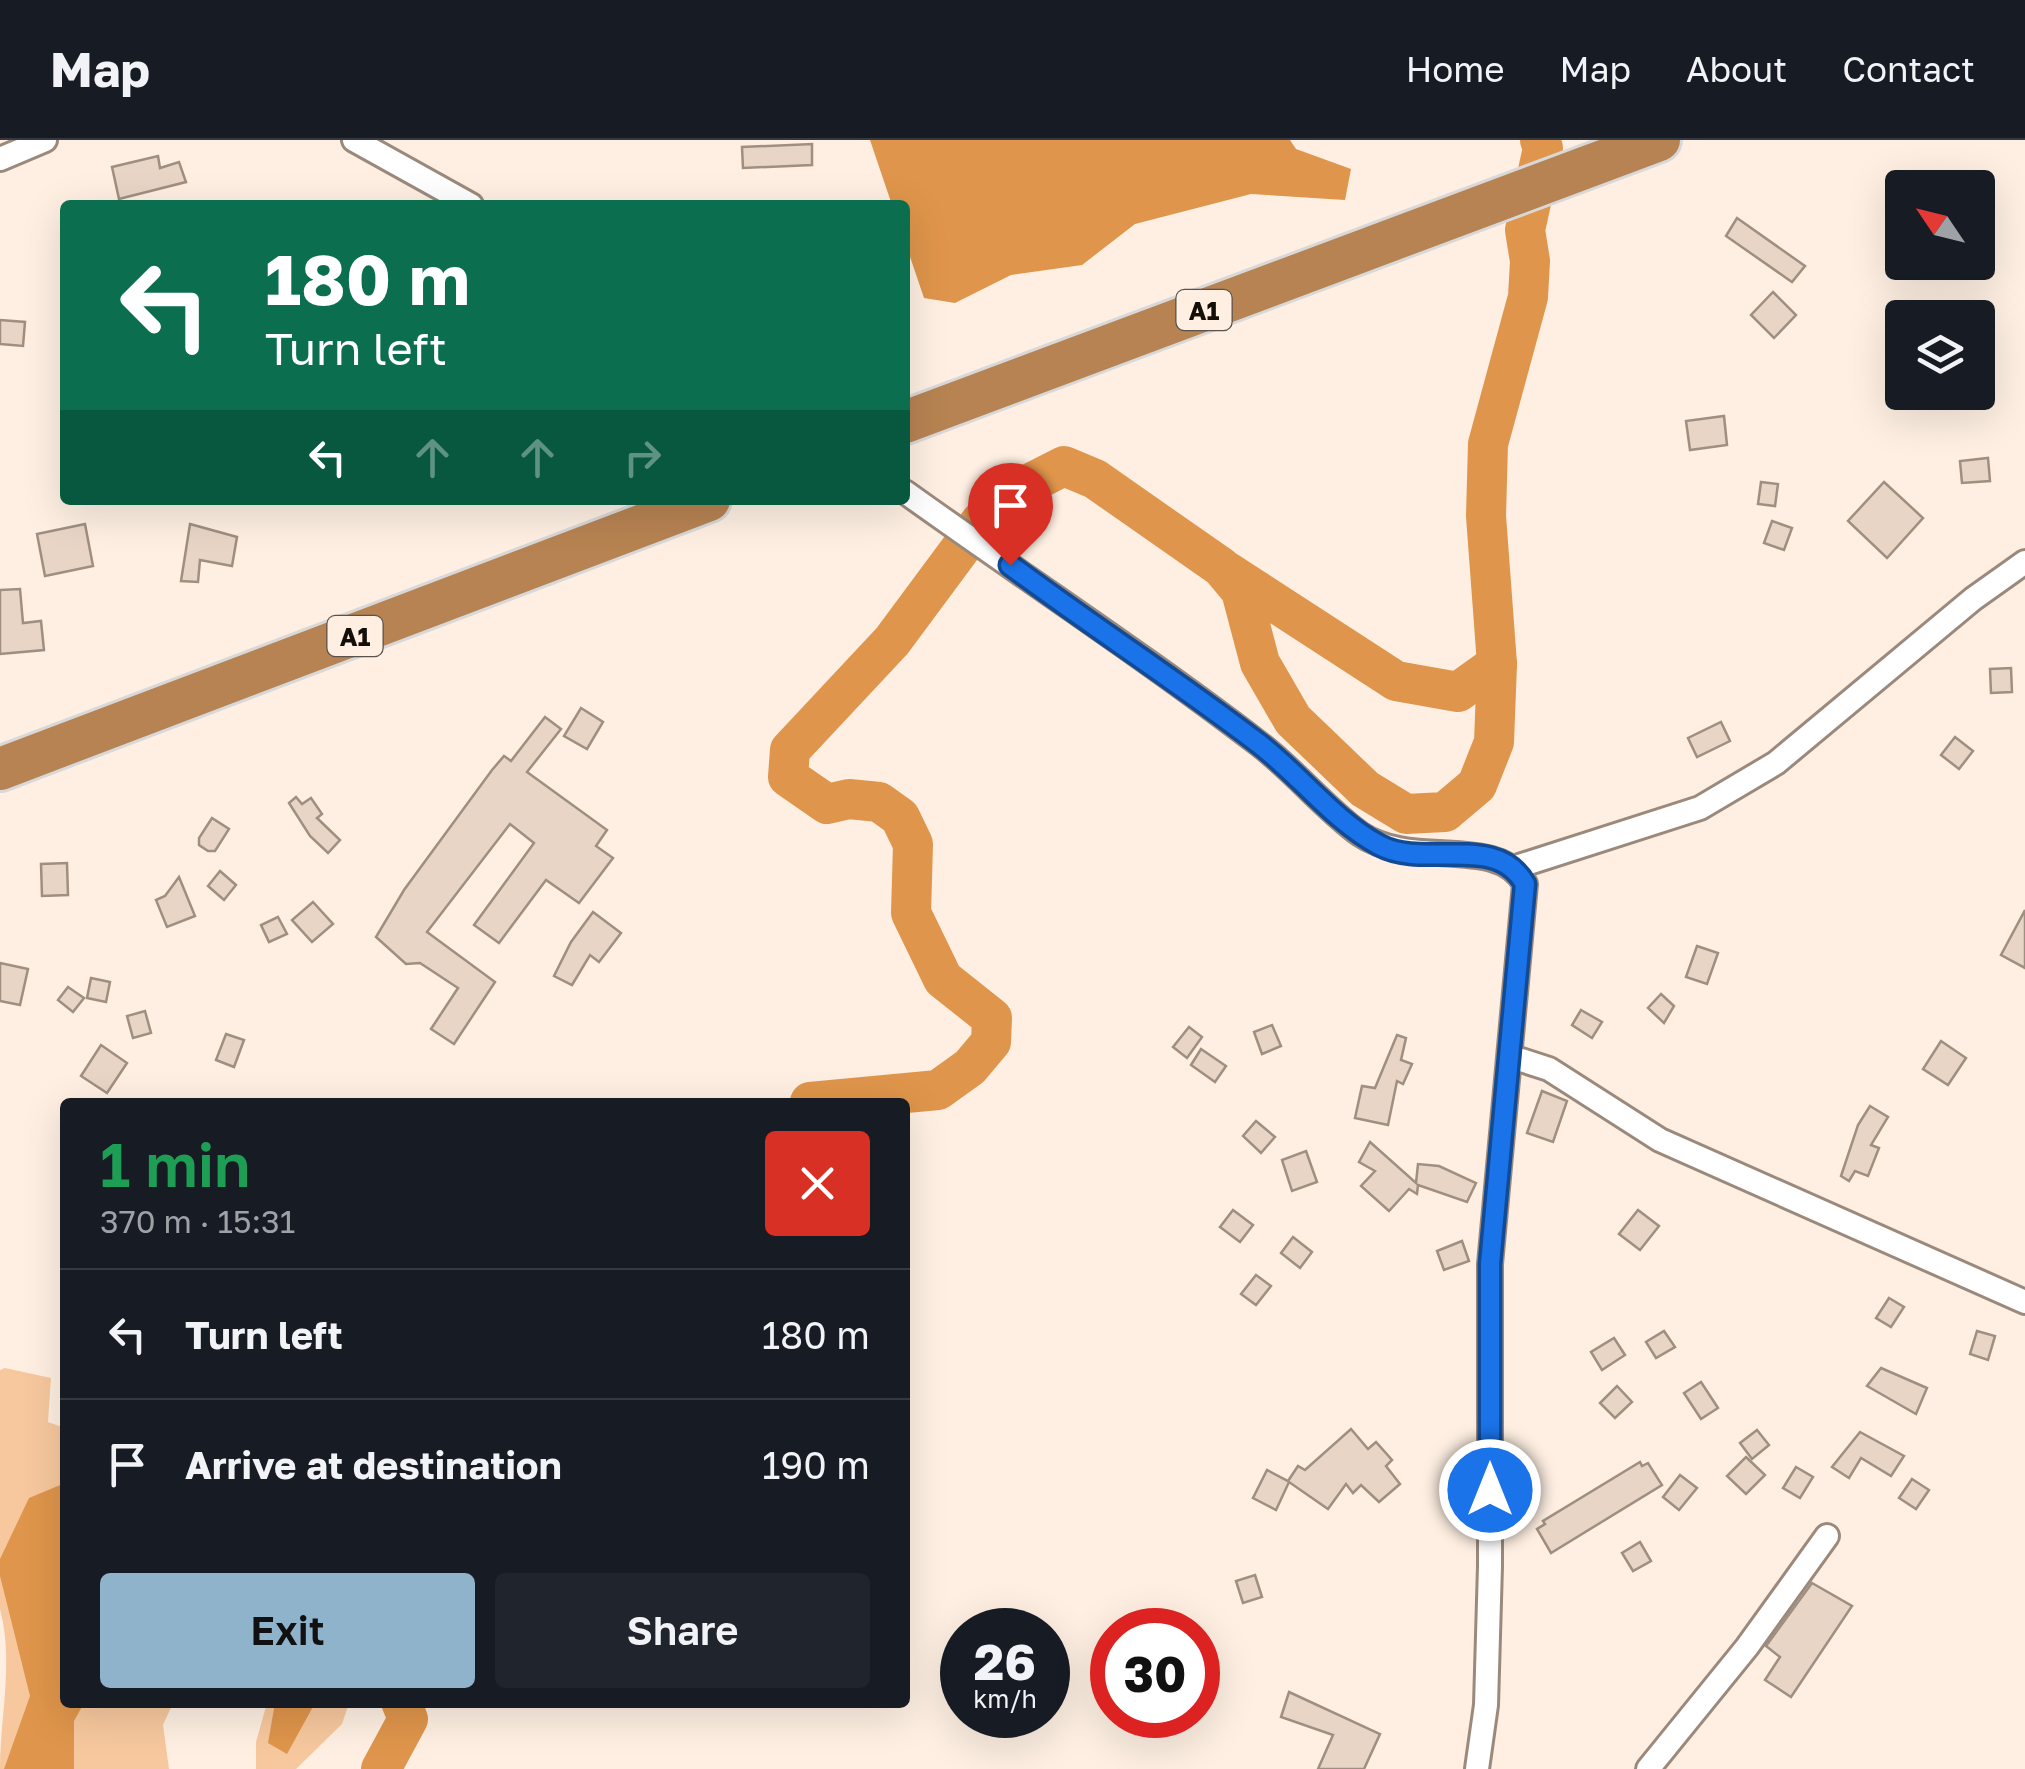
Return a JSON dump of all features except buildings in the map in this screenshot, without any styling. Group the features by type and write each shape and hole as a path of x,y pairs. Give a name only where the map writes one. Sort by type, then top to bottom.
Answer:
{"highway":[{"name":"A1","path":"910,420 1659,140"},
{"name":"A1","path":"0,768 696,505"}],"street":[{"path":"0,159 45,140"},
{"path":"360,141 462,200"},
{"path":"910,496 1258,743 1357,832 1384,848 1427,855 1496,856 1516,868 1525,884 1490,1264 1490,1566 1486,1705 1477,1769"},
{"path":"1516,868 1700,808 1776,763 2025,562"},
{"path":"1515,1058 1549,1070 1660,1140 2025,1302"},
{"path":"1648,1769 1747,1647 1826,1536"}],"shaded area":[{"path":"870,140 1290,140 1296,149 1351,169 1345,200 1251,194 1135,224 1082,265 1011,275 955,303 924,298 910,257 910,200 890,200"},
{"path":"0,1370 51,1378 48,1422 60,1426 60,1708 171,1708 163,1725 169,1769 0,1769 6,1649 0,1609"},
{"path":"60,1485 60,1708 81,1708 74,1721 74,1769 4,1769 30,1696 0,1576 0,1559 29,1498"},
{"path":"266,1708 347,1708 342,1724 296,1769 256,1769 256,1742"},
{"path":"274,1708 312,1708 287,1754 268,1743"}],"waterway":[{"path":"853,1098 938,1090 970,1067 991,1042 992,1018 943,979 911,913 913,844 900,817 879,802 849,799 827,804 788,777 790,750 892,641 981,521 1023,487 1064,466 1095,479 1221,567 1241,591 1260,663 1293,720 1365,789 1406,814 1445,812 1477,785 1494,742 1497,664 1486,516 1488,444 1528,297 1530,261 1525,230 1543,148 1540,140"},
{"path":"1228,572 1396,681 1458,692 1497,664"},
{"path":"381,1769 408,1719 403,1708"}],"route":[{"path":"1010,565 1258,743 1303,779 1357,832 1384,848 1410,854 1496,856 1516,868 1525,884 1505,1062 1490,1264 1490,1490"}]}
